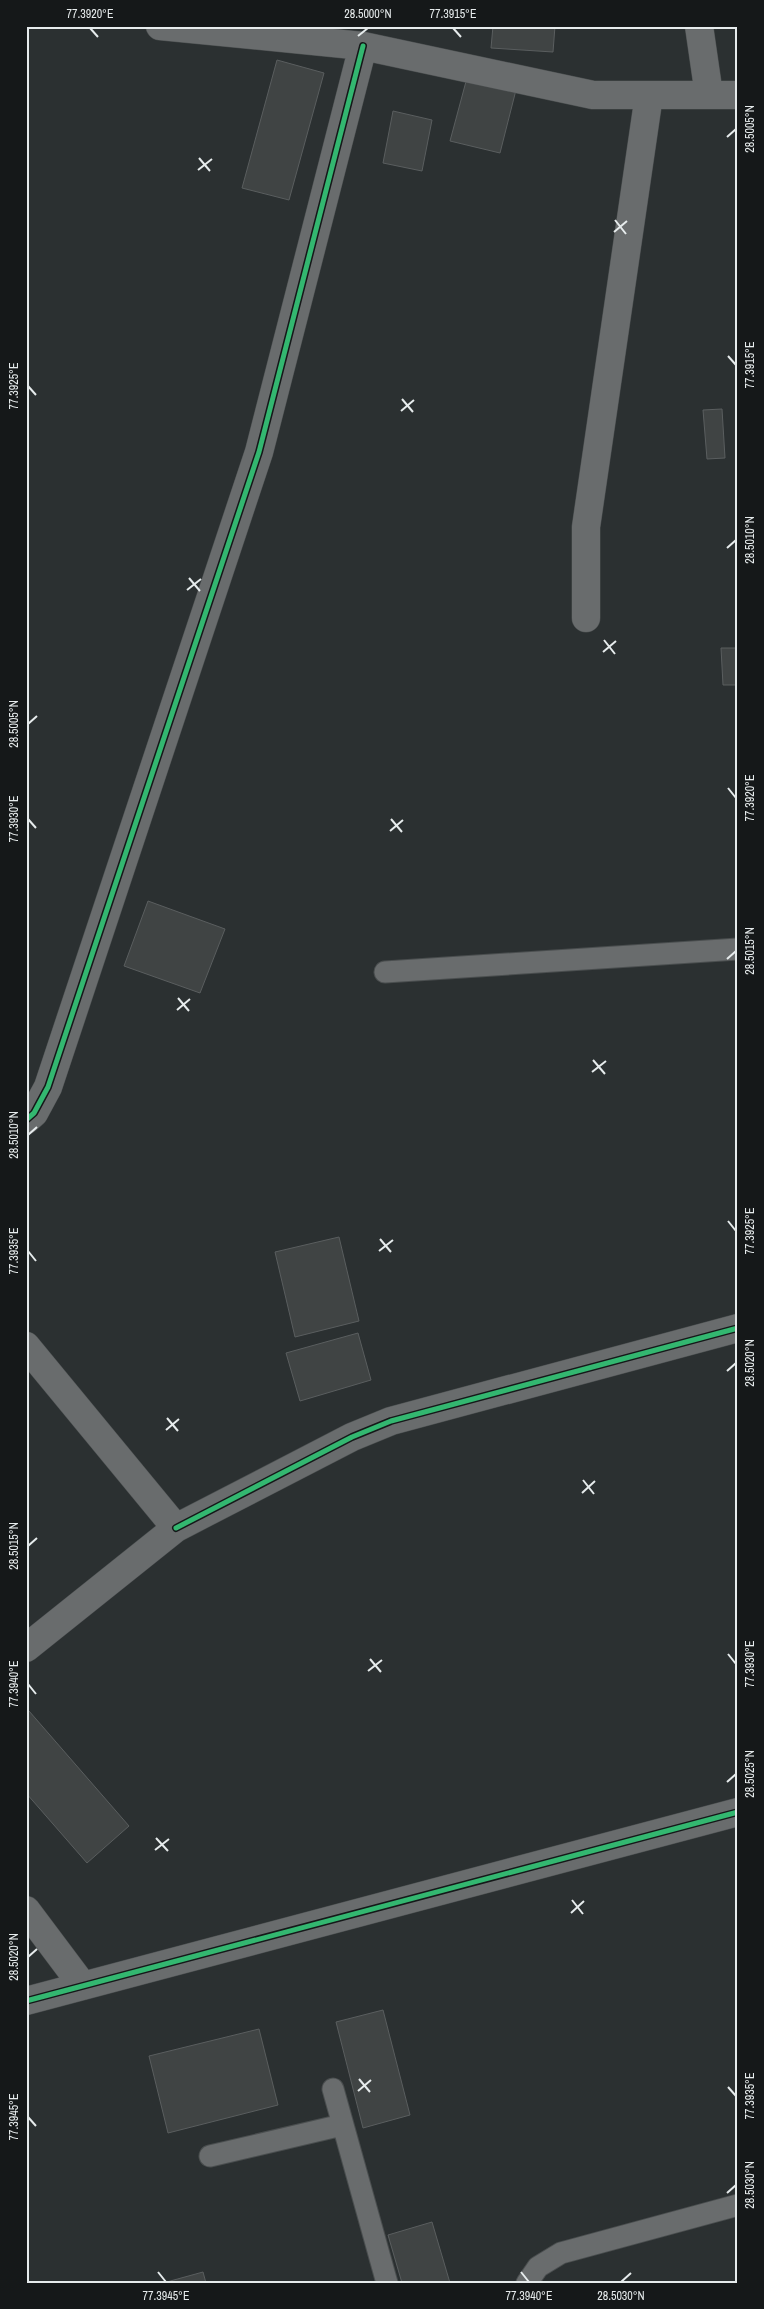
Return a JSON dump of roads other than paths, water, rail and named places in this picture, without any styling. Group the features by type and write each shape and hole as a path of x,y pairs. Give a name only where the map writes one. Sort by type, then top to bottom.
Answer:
{"street":[{"path":"160,26 203,28 363,46 593,95 738,95"},
{"path":"699,26 709,95"},
{"path":"26,1120 34,1113 48,1087 259,452 363,46"},
{"path":"586,618 586,527 649,95"},
{"path":"26,1648 176,1528 352,1437 391,1421 738,1328"},
{"path":"26,1346 176,1528"},
{"path":"26,2001 738,1812"},
{"path":"26,1910 83,1986"}],"lane":[{"path":"385,972 738,949"},
{"path":"333,2089 387,2283"},
{"path":"210,2156 342,2125"},
{"path":"527,2283 538,2267 561,2253 738,2205"}]}
